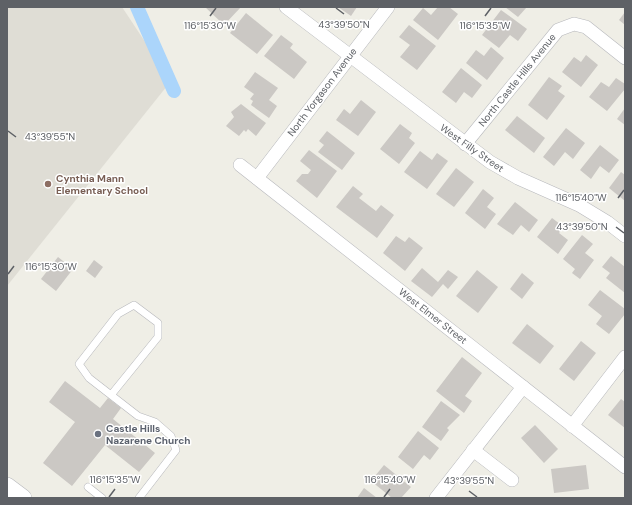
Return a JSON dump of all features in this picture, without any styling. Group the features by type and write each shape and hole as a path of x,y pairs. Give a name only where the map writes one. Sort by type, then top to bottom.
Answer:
{"street":[{"name":"West Filly Street","path":"286,7 490,162 518,178 579,205 607,222 625,236"},
{"name":"North Yorgason Avenue","path":"257,178 388,7"},
{"name":"North Castle Hills Avenue","path":"465,144 558,30 574,24 586,27 625,58"},
{"name":"West Elmer Street","path":"240,165 625,467"},
{"path":"572,426 625,357"},
{"path":"436,498 523,387"},
{"path":"473,450 512,480"}],"lane":[{"path":"111,395 158,337 158,323 134,305 118,314 79,364 89,378 138,416 155,422 170,436 176,450 139,498"},
{"path":"88,487 102,498"}],"shaded area":[{"name":"Cynthia Mann Elementary School","path":"7,7 122,7 171,81 7,286"}],"building":[{"path":"205,7 241,7 224,25"},
{"path":"338,7 357,7 351,16"},
{"path":"438,7 449,7 458,14 438,40 413,20 423,8 431,15"},
{"path":"505,7 527,7 518,17"},
{"path":"501,10 527,29 518,41 510,35 499,48 482,35"},
{"path":"625,12 625,25 619,20"},
{"path":"246,13 273,35 257,54 230,33"},
{"path":"409,25 436,46 417,70 400,57 410,45 399,37"},
{"path":"281,35 293,44 290,48 307,62 294,79 264,56"},
{"path":"491,47 504,58 487,80 466,63 476,50 484,56"},
{"path":"586,55 598,65 581,87 562,72 574,57 581,62"},
{"path":"461,68 482,85 472,98 464,92 456,103 442,92"},
{"path":"255,72 278,88 269,100 277,106 269,118 251,105 253,101 250,99 254,94 244,87"},
{"path":"549,77 562,86 558,91 565,96 547,120 528,105"},
{"path":"616,78 625,84 625,89 607,111 589,97 601,82 609,87"},
{"path":"361,100 376,112 358,136 336,120 344,109 350,114"},
{"path":"241,104 266,123 256,136 248,129 246,132 244,130 239,136 226,126 234,117 231,112"},
{"path":"625,108 625,125 617,119"},
{"path":"517,116 545,138 534,153 505,130"},
{"path":"400,124 412,133 409,138 415,143 399,164 380,149"},
{"path":"566,128 585,143 573,159 565,152 554,166 543,157"},
{"path":"327,131 355,153 342,170 318,152 324,145 319,141"},
{"path":"600,145 619,160 609,173 600,166 591,179 580,170"},
{"path":"309,150 337,171 317,198 296,181 302,174 308,174 311,170 300,161"},
{"path":"420,151 432,160 437,153 448,161 427,189 404,172"},
{"path":"456,168 474,182 454,207 436,194"},
{"path":"621,172 625,175 625,201 609,188"},
{"path":"353,186 363,194 359,198 376,211 381,205 394,215 377,238 336,207"},
{"path":"483,189 494,198 487,207 496,214 485,229 465,213"},
{"path":"515,202 538,220 529,232 521,225 513,235 497,224"},
{"path":"552,218 564,227 559,233 568,240 558,254 537,237"},
{"path":"582,235 593,244 585,253 594,260 580,279 572,273 575,269 563,259"},
{"path":"396,236 405,242 409,237 423,248 405,271 383,253"},
{"path":"611,256 625,267 625,293 606,278 610,273 602,267"},
{"path":"58,257 73,269 56,291 41,279"},
{"path":"94,260 103,267 95,278 86,271"},
{"path":"422,268 438,282 448,270 458,277 448,289 443,284 432,297 411,281"},
{"path":"477,270 498,287 478,313 456,296"},
{"path":"522,273 534,283 522,299 510,289"},
{"path":"600,290 625,309 625,314 609,334 596,324 602,316 588,305"},
{"path":"527,324 554,346 540,364 512,343"},
{"path":"581,341 596,353 574,381 559,369"},
{"path":"462,357 482,373 465,396 472,401 464,413 436,391"},
{"name":"Castle Hills Nazarene Church","path":"65,381 100,408 108,398 121,408 113,419 155,453 139,472 105,445 72,486 43,463 75,422 49,402"},
{"path":"621,399 625,402 625,428 608,415"},
{"path":"441,401 460,415 447,428 449,430 441,441 422,427"},
{"path":"535,425 558,449 544,463 521,438"},
{"path":"418,431 439,448 430,460 424,455 413,469 398,457"},
{"path":"384,465 411,487 401,498 392,498 371,481"},
{"path":"586,465 589,489 554,493 551,469"},
{"path":"364,488 377,498 357,498"}],"waterway":[{"path":"137,7 174,91"}],"place":[{"name":"Cynthia Mann Elementary School","path":"48,184"},
{"name":"Castle Hills Nazarene Church","path":"98,434"}]}
